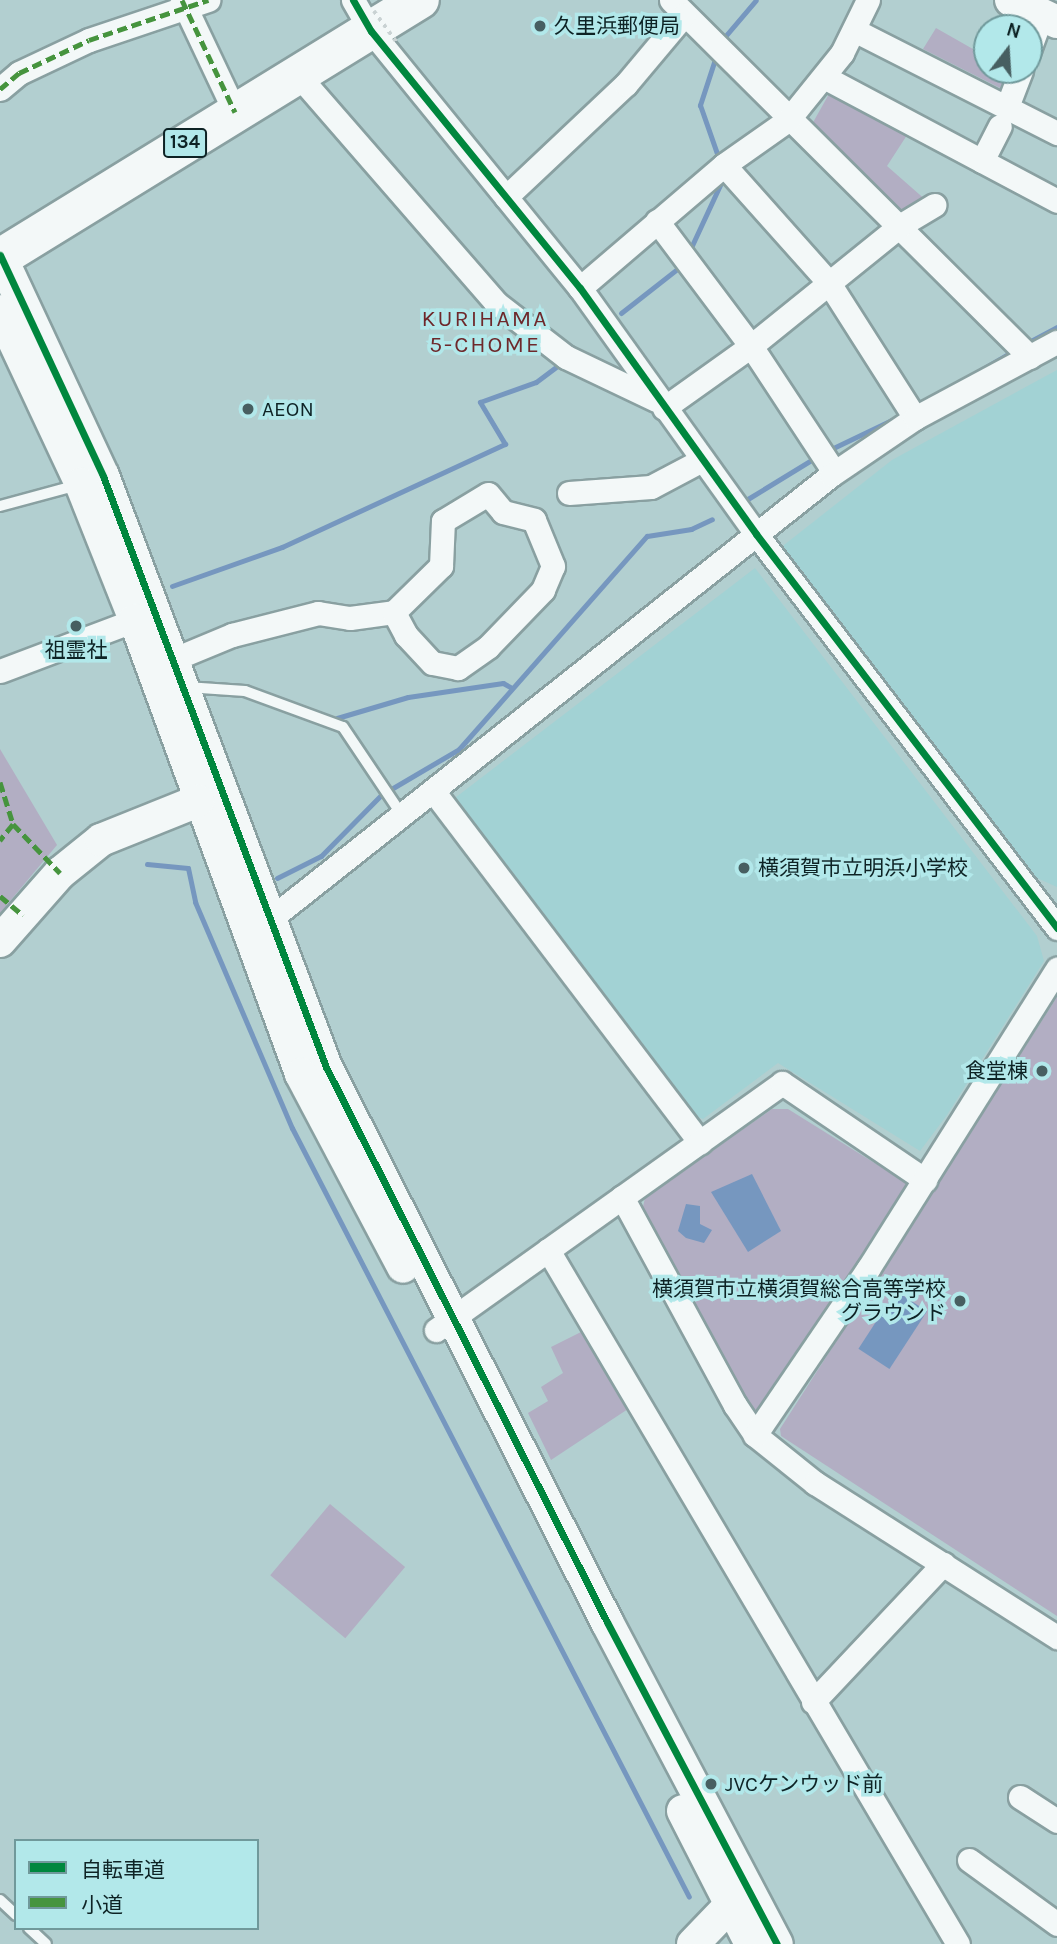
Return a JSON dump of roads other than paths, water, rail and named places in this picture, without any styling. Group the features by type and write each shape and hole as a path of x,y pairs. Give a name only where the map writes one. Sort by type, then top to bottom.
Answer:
{"highway":[{"name":"134","path":"0,256 298,75 374,21 421,0"}],"street":[{"path":"0,89 19,73 89,40 184,5 208,0"},
{"path":"580,288 724,165 788,120 824,77 854,30 868,0"},
{"path":"1011,0 1050,11"},
{"path":"184,5 235,112"},
{"path":"506,197 626,84 678,7 788,120 901,225 1030,357"},
{"path":"374,21 506,197 580,288 756,534 1057,928"},
{"path":"854,30 1003,117 1057,133"},
{"path":"298,75 495,302 566,356 662,405"},
{"path":"824,77 1057,201"},
{"path":"982,161 1016,84"},
{"path":"724,165 829,283 915,418"},
{"path":"662,405 751,346 901,225 934,205"},
{"path":"657,221 751,346 834,472"},
{"path":"0,256 103,476 146,616 209,797 259,928 445,1324 739,1896 777,1944"},
{"path":"0,311 81,484 146,616 178,673 209,797"},
{"path":"259,928 434,792 834,472 915,418 1057,342"},
{"path":"569,493 651,486 702,460"},
{"path":"178,673 232,635 318,613 350,618 394,612 441,566 443,522 488,494 503,512 534,520 553,566 543,590 488,647 458,668 432,663 406,635 394,612"},
{"path":"0,671 146,616"},
{"path":"434,792 700,1142"},
{"path":"0,941 60,873 101,840 209,797"},
{"path":"755,1435 925,1180 1057,969"},
{"path":"445,1324 782,1083 925,1180"},
{"path":"622,1197 755,1435 815,1483 1057,1637"},
{"path":"548,1250 958,1944"},
{"path":"813,1702 943,1564"},
{"path":"1020,1797 1057,1821"},
{"path":"969,1860 1057,1924"},
{"path":"693,1944 739,1896"},
{"path":"739,1896 751,1944"}],"lane":[{"path":"0,506 81,484"},
{"path":"178,673 245,691 343,727 402,815"},
{"path":"0,1900 14,1913"},
{"path":"31,1930 46,1944"}],"waterway":[{"path":"722,40 756,0"},
{"path":"717,53 700,105 720,162"},
{"path":"688,254 720,185"},
{"path":"621,313 681,266"},
{"path":"1027,343 1057,327"},
{"path":"969,377 1015,350"},
{"path":"172,586 282,547 505,444 480,402 536,382 564,361"},
{"path":"827,451 900,416"},
{"path":"746,500 818,456"},
{"path":"277,878 321,856 381,795 459,749 647,536 691,529 712,519"},
{"path":"337,718 408,697 503,683 512,688"},
{"path":"147,864 188,868 195,902 292,1128 689,1897"}],"place":[{"name":"久里浜郵便局","path":"540,26"},
{"name":"AEON","path":"248,409"},
{"name":"祖霊社","path":"76,626"},
{"name":"横須賀市立明浜小学校","path":"744,868"},
{"name":"食堂棟","path":"1042,1071"},
{"name":"横須賀市立横須賀総合高等学校 グラウンド","path":"960,1301"},
{"name":"JVCケンウッド前","path":"711,1784"}],"district":[{"name":"KURIHAMA 5-CHOME","path":"485,332"}]}
